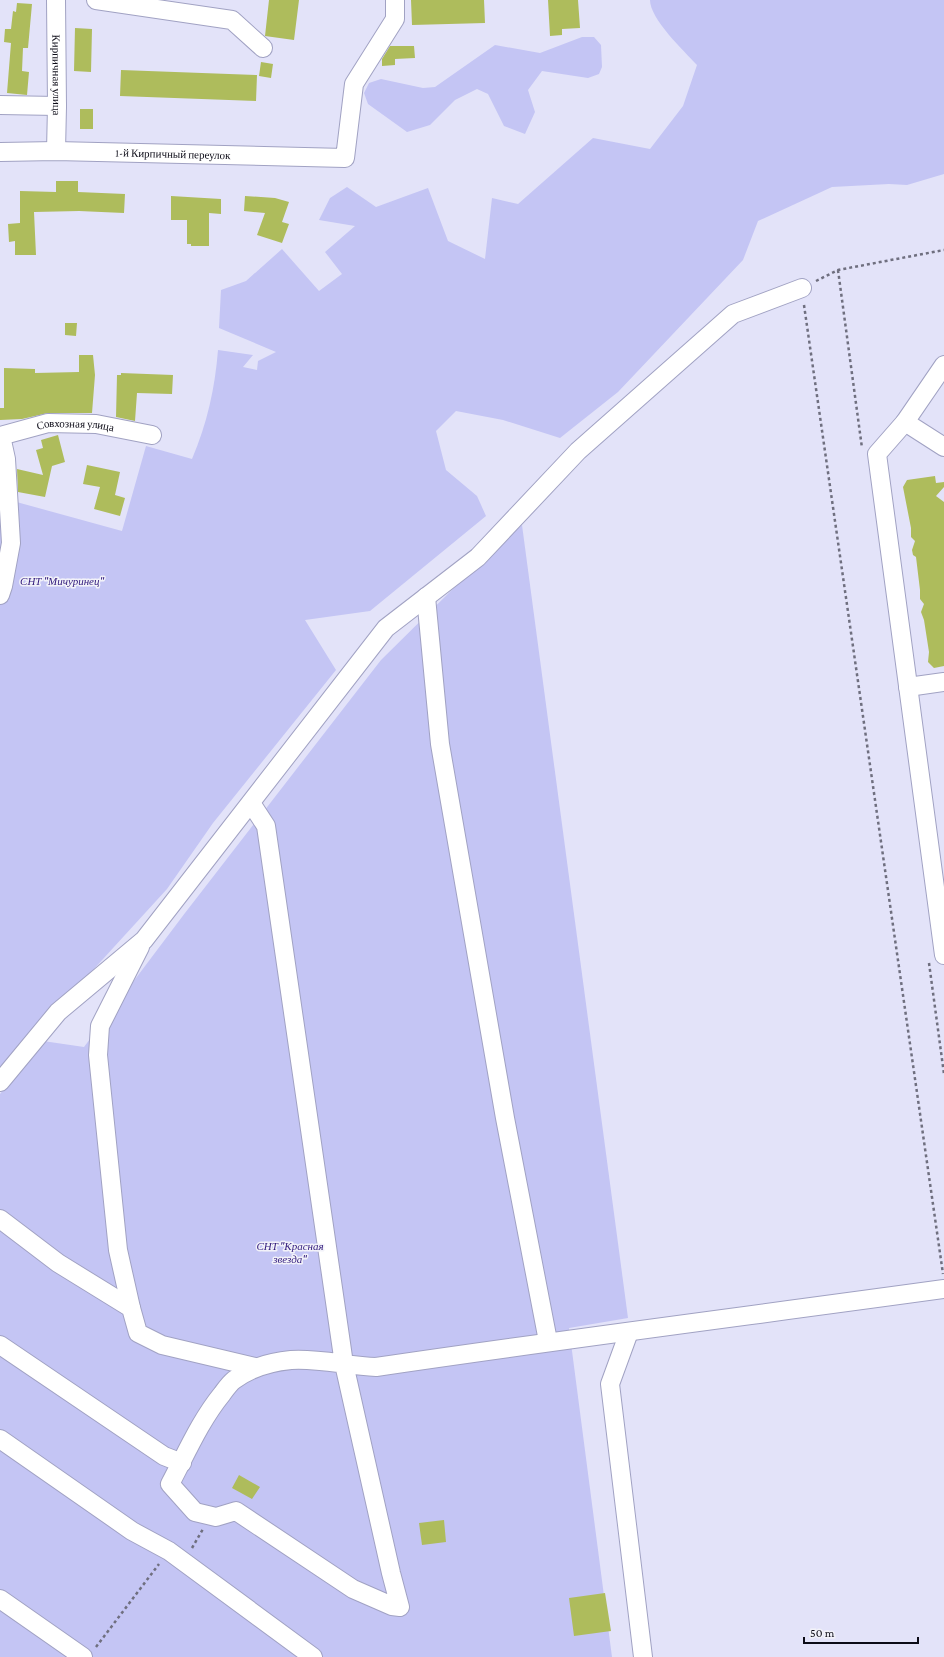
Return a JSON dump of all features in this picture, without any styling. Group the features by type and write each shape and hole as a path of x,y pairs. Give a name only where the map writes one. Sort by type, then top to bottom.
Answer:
{"street":[{"name":"Кирпичная улица","path":"56,0 56,151"},
{"path":"96,0 232,20 263,48"},
{"name":"1-й Кирпичный переулок","path":"0,152 56,151 345,158 354,84 395,19 395,0"},
{"path":"0,105 57,106"},
{"path":"255,1367 162,1345 138,1333 118,1250 98,1055 100,1026 144,940 386,628 478,557 578,451 733,314 802,288"},
{"path":"944,364 905,422 877,454 908,687 941,914 944,955"},
{"path":"905,422 944,446"},
{"name":"Совхозная улица","path":"1,436 48,423 96,424 152,435"},
{"path":"0,595 11,543 6,459 1,436"},
{"path":"426,597 440,744 505,1118 548,1341"},
{"path":"908,687 944,682"},
{"path":"251,803 266,826 344,1364 391,1574 400,1607 392,1606 353,1589 236,1511 216,1517 195,1512 170,1484 210,1409 233,1381 255,1367 290,1360 322,1361 344,1364 376,1367 548,1341 629,1332 943,1282"},
{"path":"0,1082 58,1012 144,940"},
{"path":"0,1219 58,1263 131,1308"},
{"path":"629,1332 610,1384 643,1657"},
{"path":"0,1346 164,1456 182,1463"},
{"path":"0,1439 132,1532 169,1551 184,1561 313,1657"},
{"path":"0,1599 88,1654"}],"path":[{"path":"943,1282 802,288 838,270 944,250"},
{"path":"184,1561 204,1527 216,1517"},
{"path":"88,1654 169,1551"}],"green space":[{"name":"СНТ \"Мичуринец\"","path":"650,0 944,0 944,174 907,185 889,184 832,187 758,221 743,260 618,392 560,438 503,420 456,411 436,431 446,470 477,496 486,516 370,611 305,620 336,670 213,823 167,889 50,1017 0,1075 0,477 2,498 122,531 146,446 192,459 210,406 218,350 253,355 243,367 257,370 258,361 276,352 219,328 221,290 246,281 282,249 319,291 342,274 325,252 355,226 319,220 330,198 347,187 376,207 428,188 448,241 485,259 492,198 518,204 593,138 650,149 683,106 697,65 661,25 651,8"},
{"path":"582,37 594,37 601,45 602,67 599,74 588,78 542,71 528,90 535,112 525,134 504,126 488,94 477,89 455,100 430,125 407,132 368,104 364,93 369,83 381,79 423,88 435,87 495,45 540,53"},
{"name":"СНТ \"Красная звезда\"","path":"522,525 628,1318 569,1328 612,1657 0,1657 0,1094 43,1041 84,1047 185,913 381,660 464,578"}],"building":[{"path":"269,0 299,0 294,40 265,36"},
{"path":"411,0 484,0 485,23 412,25"},
{"path":"548,0 578,0 580,28 562,29 562,35 550,36"},
{"path":"17,3 32,4 28,48 23,48 22,71 29,72 27,95 7,93 11,43 4,42 5,29 11,29 13,11 16,12"},
{"path":"75,28 92,29 91,72 74,71"},
{"path":"390,46 414,46 415,58 395,59 395,65 382,66 382,59"},
{"path":"261,62 273,64 271,78 259,76"},
{"path":"121,70 257,75 256,101 120,96"},
{"path":"80,109 93,109 93,129 80,129"},
{"path":"56,181 78,181 78,192 125,194 124,213 79,211 34,212 36,255 15,255 15,241 9,242 8,224 20,223 20,191 56,192"},
{"path":"171,196 221,199 221,214 209,213 209,246 191,246 191,244 187,244 187,220 171,220"},
{"path":"245,196 275,198 289,202 282,222 289,224 282,243 257,235 265,213 244,211"},
{"path":"65,323 77,323 76,336 65,335"},
{"path":"79,355 93,355 95,375 92,413 48,413 22,419 0,420 0,408 4,408 4,368 35,369 35,373 79,372"},
{"path":"121,373 173,375 172,394 137,393 135,421 116,417 117,375 121,375"},
{"path":"58,435 65,462 52,466 45,497 18,492 17,469 43,475 36,450 43,448 41,440"},
{"path":"87,465 120,472 115,495 125,498 120,516 94,509 100,487 83,484"},
{"path":"935,476 936,483 944,482 944,487 936,496 944,502 944,666 934,668 928,662 929,652 924,620 921,612 924,604 920,599 916,557 913,555 912,550 915,541 911,537 911,528 903,487 907,480"},
{"path":"239,1475 260,1487 252,1499 232,1488"},
{"path":"444,1520 446,1542 422,1545 419,1523"},
{"path":"605,1593 611,1631 574,1636 569,1598"}]}
